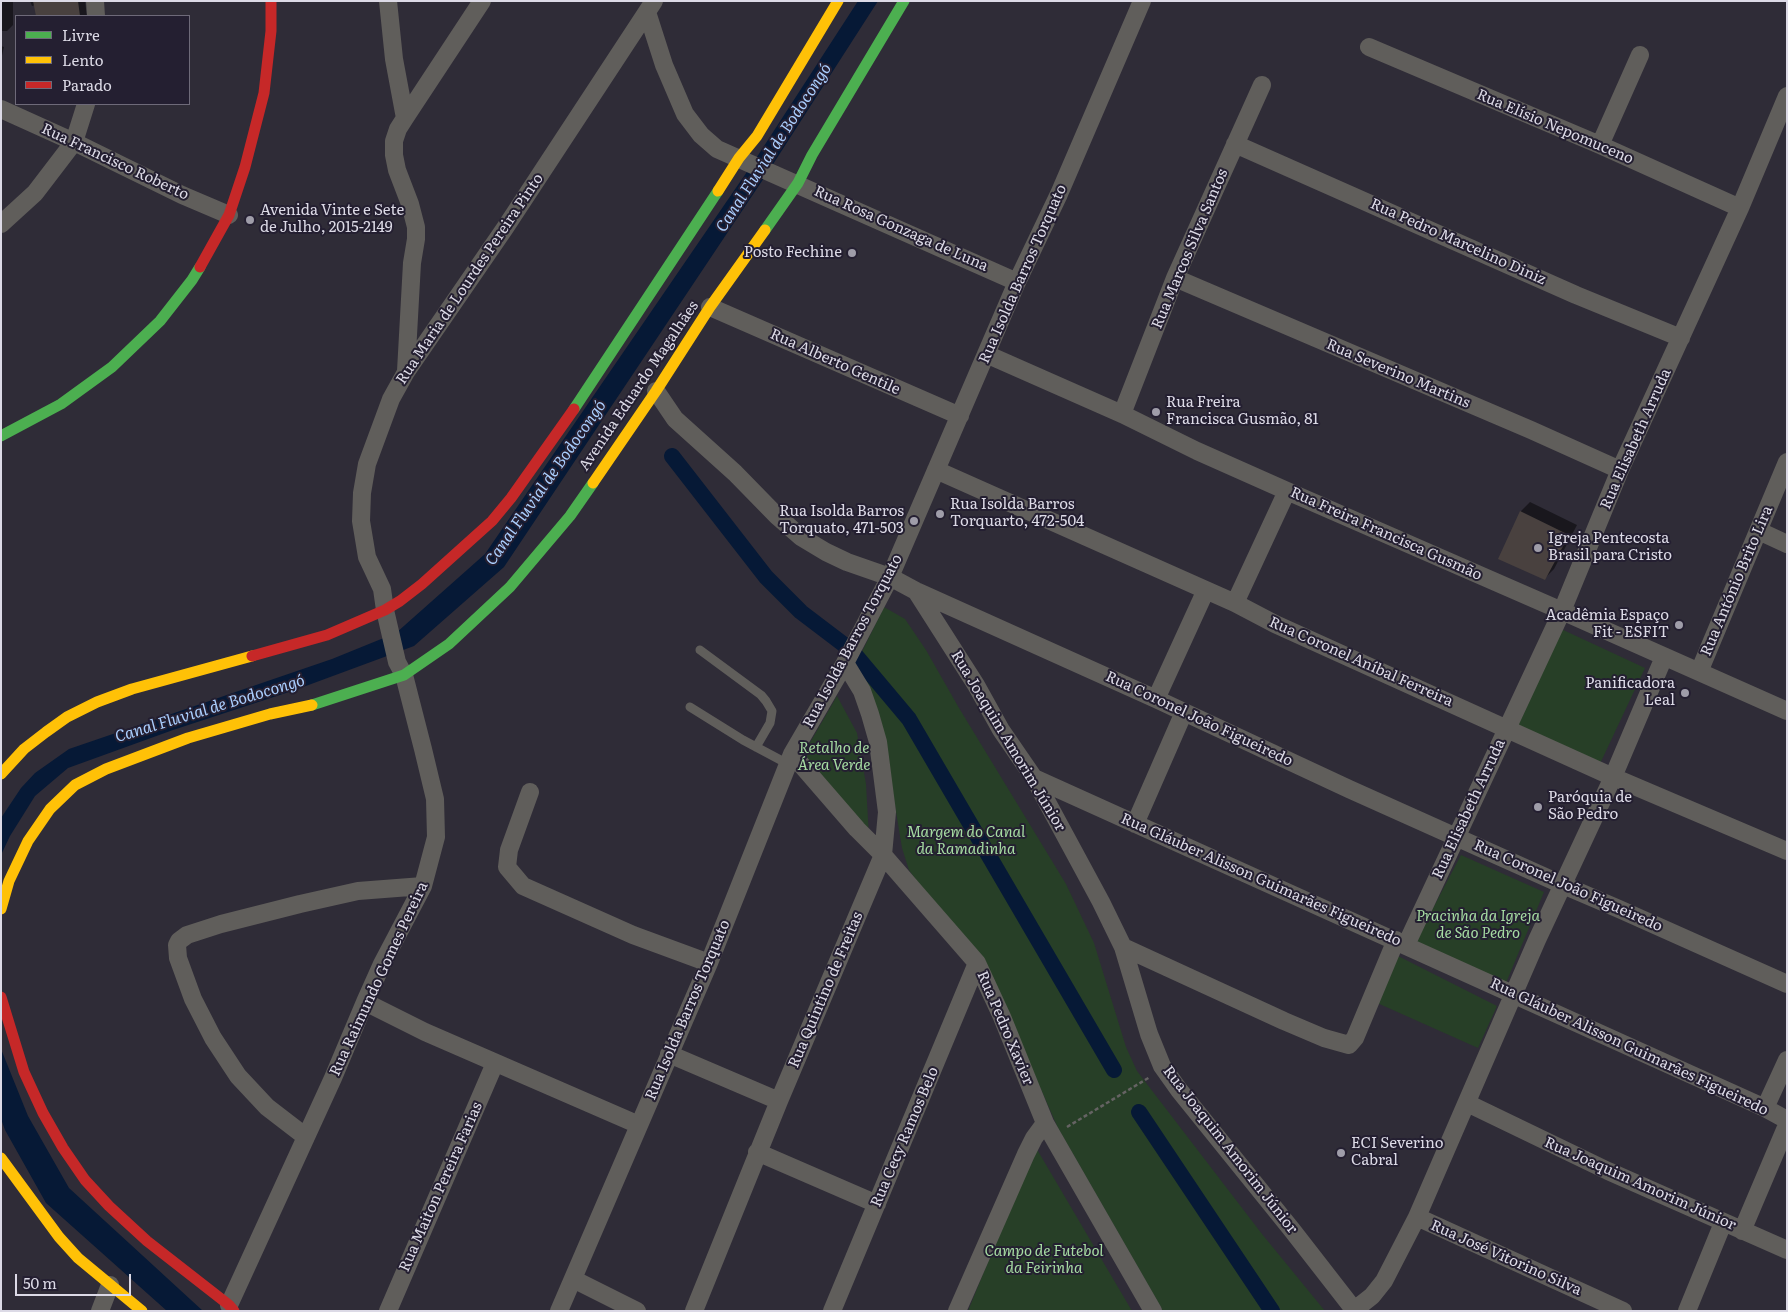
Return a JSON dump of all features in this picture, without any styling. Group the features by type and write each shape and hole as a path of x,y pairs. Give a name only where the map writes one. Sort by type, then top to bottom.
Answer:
{"main road":[{"path":"1,436 61,404 112,367 160,321 192,280 229,215 245,167 264,93 272,31 270,1"},
{"path":"1,774 24,749 46,732 67,717 97,702 132,689 327,635 385,610 422,584 446,564 492,521 511,498 584,395 697,225 744,160 838,1"},
{"name":"Avenida Eduardo Magalhães","path":"1,909 9,881 28,841 50,809 75,785 106,769 188,738 270,714 319,703 400,668 449,644 510,587 570,516 656,391 791,181 812,155 904,1"},
{"path":"1,997 24,1072 43,1113 63,1148 85,1180 109,1206 147,1241 232,1308"},
{"path":"1,1158 59,1237 78,1258 142,1311"}],"street":[{"path":"95,1 96,15"},
{"path":"388,1 394,59 405,118"},
{"path":"406,372 412,263 416,227 410,204 397,170 394,141 405,118 482,1"},
{"name":"Rua Isolda Barros Torquato","path":"559,1311 709,963 790,759 845,663 890,577 1142,1"},
{"name":"Rua Rosa Gonzaga de Luna","path":"651,7 664,65 685,114 701,135 717,149 1018,282"},
{"name":"Rua Maria de Lourdes Pereira Pinto","path":"385,610 382,589 368,557 361,521 362,493 367,464 391,399 406,372 505,228 651,7"},
{"name":"Rua Elísio Nepomuceno","path":"1368,47 1600,145 1740,208"},
{"path":"1600,145 1640,55"},
{"name":"Rua Marcos Silva Santos","path":"1122,414 1175,278 1262,85"},
{"name":"Rua Elisabeth Arruda","path":"1123,947 1324,1038 1348,1045 1355,1038 1456,836 1562,611 1620,470 1740,208 1787,96"},
{"path":"1,224 35,193 74,142 86,105"},
{"name":"Rua Francisco Roberto","path":"1,109 74,142 182,195 229,215"},
{"name":"Rua Pedro Marcelino Diniz","path":"1235,144 1576,295 1681,338"},
{"name":"Rua Severino Martins","path":"1175,278 1620,470"},
{"name":"Rua Alberto Gentile","path":"710,307 960,416"},
{"name":"Rua Freira Francisca Gusmão","path":"986,354 1122,414 1197,451 1787,711"},
{"name":"Rua Coronel João Figueiredo","path":"656,391 675,419 735,473 777,516 801,537 847,562 890,577 916,591 1563,885 1787,984"},
{"name":"Rua António Brito Lira","path":"1699,672 1787,462"},
{"name":"Rua Coronel Aníbal Ferreira","path":"936,470 1507,727 1613,777 1787,852"},
{"path":"1234,604 1287,491"},
{"path":"1759,531 1787,544"},
{"name":"Rua Joaquim Amorim Júnior","path":"916,591 976,685 1001,730 1034,778 1101,902 1123,947 1150,1034 1164,1068 1179,1090 1354,1310"},
{"path":"1156,699 1205,592"},
{"name":"Rua Raimundo Gomes Pereira","path":"232,1308 382,964 423,886 436,837 435,798 385,610"},
{"path":"1354,1310 1372,1296 1384,1281 1418,1218 1514,995 1613,777 1664,657"},
{"name":"Rua Quintino de Freitas","path":"694,1311 757,1152 883,855 887,812 878,742 862,691 845,663"},
{"path":"1135,824 1184,712"},
{"name":"Rua Pedro Xavier","path":"790,759 883,855 978,964 1049,1129 1153,1311"},
{"name":"Rua Gláuber Alisson Guimarães Figueiredo","path":"1034,778 1765,1108 1787,1120"},
{"path":"530,792 509,850 507,867 524,886 633,935 709,963"},
{"path":"306,1137 267,1106 238,1076 213,1038 197,1007 178,958 177,945 187,935 221,924 358,891 423,886"},
{"name":"Rua Cecy Ramos Belo","path":"832,1311 978,964"},
{"path":"365,1002 425,1032 639,1125"},
{"path":"669,1054 779,1101"},
{"path":"1765,1108 1787,1060"},
{"name":"Rua Maiton Pereira Farias","path":"388,1311 496,1063"},
{"name":"Rua Joaquim Amorim Júnior","path":"1467,1104 1608,1171 1787,1250"},
{"path":"1742,1231 1787,1126"},
{"path":"957,1311 1034,1138 1049,1129"},
{"path":"757,1152 877,1204"},
{"name":"Rua José Vitorino Silva","path":"1418,1218 1623,1311"},
{"path":"1687,1311 1723,1223"},
{"path":"573,1279 637,1311"},
{"path":"100,1311 110,1285"}],"lane":[{"path":"700,650 761,695 772,710 770,723 756,747"},
{"path":"690,707 756,747 790,759"}],"path":[{"path":"1049,1129 1164,1068"}],"green space":[{"name":"Margem do Canal da Ramadinha","path":"884,607 905,619 926,650 1066,884 1094,943 1126,1047 1137,1071 1262,1234 1325,1311 1163,1311 1058,1128 1006,1010 909,870 902,848 881,720 852,672"},
{"path":"1559,628 1645,668 1598,768 1513,729"},
{"name":"Retalho de Área Verde","path":"837,696 857,733 866,784 869,837 800,760"},
{"name":"Pracinha da Igreja de São Pedro","path":"1461,855 1544,892 1503,990 1411,950"},
{"path":"1398,956 1497,1006 1478,1048 1375,1002"},
{"name":"Campo de Futebol da Feirinha","path":"1035,1146 1132,1311 968,1311"}],"water":[{"name":"Canal Fluvial de Bodocongó","path":"858,1 878,1 768,172 504,567 414,646 295,690 173,730 68,768 35,796 10,836 1,855 1,818 21,788 35,773 69,749 332,659 396,633 485,554 753,163"},
{"path":"1,1049 28,1116 69,1188 203,1311 167,1311 46,1203 5,1130 1,1119"}],"building":[{"path":"33,1 78,1 80,15 36,15"},
{"path":"1520,511 1569,535 1545,580 1498,559"}],"waterway":[{"path":"672,456 766,577 801,612 851,650 909,719 1114,1070"},
{"path":"1139,1112 1272,1311"}],"traffic: fast":[{"path":"765,230 798,183 812,155 904,1"},
{"path":"574,409 718,191"},
{"path":"1,436 61,404 112,367 160,321 200,267"},
{"path":"312,705 404,675 449,644 510,587 570,516 593,483"}],"traffic: slow":[{"path":"718,191 739,158 757,136 838,1"},
{"path":"593,483 656,391 710,307 765,230"},
{"path":"1,774 24,749 46,732 67,717 97,702 132,689 252,656"},
{"path":"1,909 9,881 28,841 50,809 75,785 106,769 188,738 270,714 312,705"},
{"path":"1,1158 59,1237 78,1258 142,1311"}],"traffic: jam":[{"path":"200,267 229,215 245,167 264,93 271,31 271,1"},
{"path":"252,656 327,635 385,610 400,601 422,584 492,521 511,498 574,409"},
{"path":"1,997 24,1072 43,1113 63,1148 85,1180 109,1206 147,1241 229,1305 234,1311"}],"place":[{"name":"Avenida Vinte e Sete de Julho, 2015-2149","path":"250,220"},
{"name":"Posto Fechine","path":"852,253"},
{"name":"Rua Freira Francisca Gusmão, 81","path":"1156,412"},
{"name":"Rua Isolda Barros Torquarto, 472-504","path":"940,514"},
{"name":"Rua Isolda Barros Torquato, 471-503","path":"914,521"},
{"name":"Igreja Pentecosta Brasil para Cristo","path":"1538,548"},
{"name":"Acadêmia Espaço Fit - ESFIT","path":"1679,625"},
{"name":"Panificadora Leal","path":"1685,693"},
{"name":"Paróquia de São Pedro","path":"1538,807"},
{"name":"ECI Severino Cabral","path":"1341,1153"}]}
